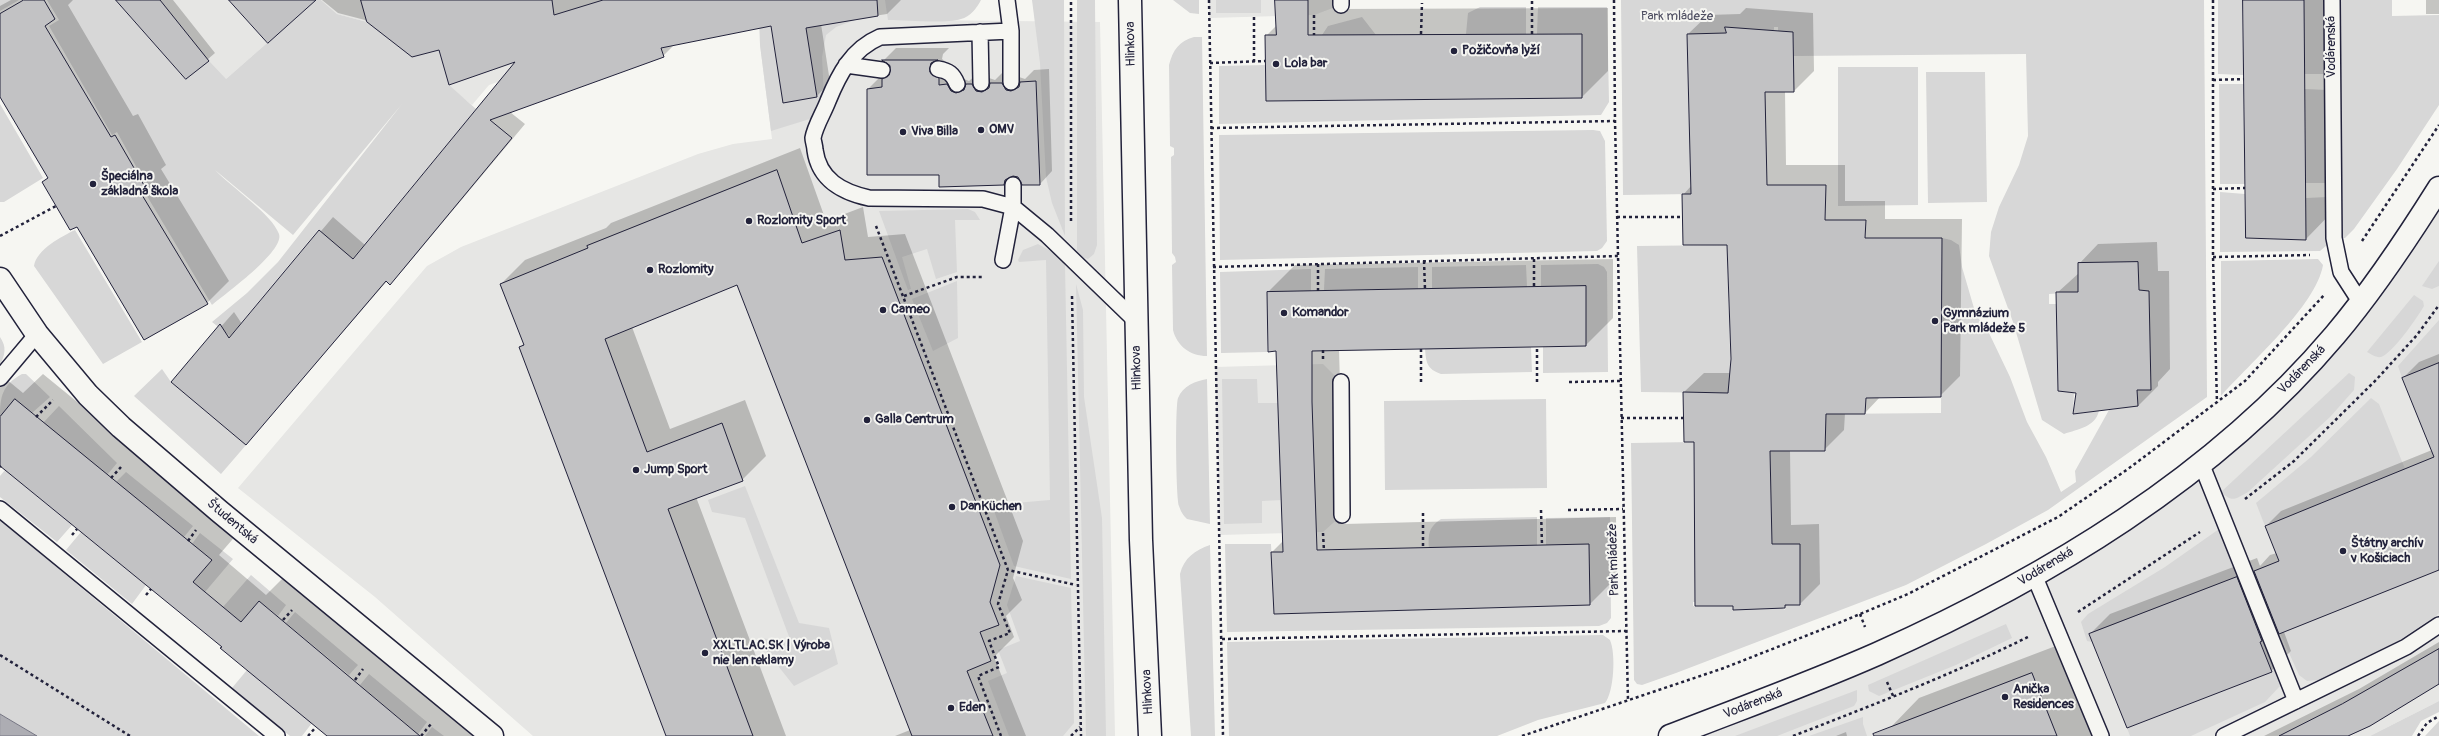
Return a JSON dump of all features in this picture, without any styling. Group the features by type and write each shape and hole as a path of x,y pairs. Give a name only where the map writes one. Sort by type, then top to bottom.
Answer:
{"street":[{"name":"Hlinkova","path":"1130,0 1141,540 1150,736"},
{"name":"Vodárenská","path":"1670,736 1876,654 1993,598 2034,575 2123,520 2201,463 2291,383 2361,303 2439,188"},
{"name":"Študentská","path":"0,279 37,334 88,395 121,427 219,511 492,736"}],"lane":[{"path":"1007,0 1011,30 1011,82"},
{"name":"Vodárenská","path":"2332,0 2333,190 2336,255 2341,272 2361,303"},
{"path":"1011,30 880,37 866,43 846,65 834,86 814,138 819,167 835,186 856,195 869,198 983,192 1014,207 1136,320"},
{"path":"980,32 981,83"},
{"path":"846,65 882,70"},
{"path":"938,68 947,70 953,75 957,84"},
{"path":"1002,260 1014,207 1013,185"},
{"path":"0,378 37,334"},
{"path":"1341,382 1342,515"},
{"path":"2201,463 2296,701"},
{"path":"0,509 277,736"},
{"path":"2034,575 2101,736"},
{"path":"2224,736 2406,647 2439,625"}],"path":[{"path":"1071,0 1071,259 1080,736"},
{"path":"1209,0 1223,736"},
{"path":"1532,0 1532,34"},
{"name":"Park mládeže","path":"1614,0 1614,122 1622,418 1622,510 1628,701"},
{"path":"2213,0 2213,257 2217,404"},
{"path":"1421,34 1422,3"},
{"path":"1314,15 1314,35"},
{"path":"1254,17 1254,62"},
{"path":"1210,63 1265,62"},
{"path":"2213,80 2244,79"},
{"path":"1211,128 1614,122"},
{"path":"2358,247 2439,125"},
{"path":"2213,189 2245,188"},
{"path":"869,198 870,210 1008,570 998,604 1010,633 989,641 999,667 978,676 1001,736"},
{"path":"0,231 1,236 56,206"},
{"path":"1617,216 1682,217"},
{"path":"2213,257 2336,255"},
{"path":"1213,267 1618,256"},
{"path":"1534,259 1534,287"},
{"path":"1424,261 1424,289"},
{"path":"1318,264 1318,291"},
{"path":"904,296 957,277 988,277"},
{"path":"1522,736 1724,668 1841,622 1908,594 2058,517 2128,470 2217,404 2245,381 2268,358 2328,291"},
{"path":"1793,736 1950,674 2054,625 2111,592 2222,516 2294,461 2376,380 2416,335 2439,305"},
{"path":"1537,347 1537,382"},
{"path":"1421,348 1421,382"},
{"path":"1323,350 1323,364"},
{"path":"1569,382 1620,381"},
{"path":"36,417 57,395"},
{"path":"1622,418 1683,418"},
{"path":"111,478 126,461"},
{"path":"1541,510 1542,545"},
{"path":"1568,510 1622,510"},
{"path":"1423,513 1423,548"},
{"path":"188,541 199,527"},
{"path":"1323,532 1324,551"},
{"path":"1008,570 1076,585"},
{"path":"283,620 296,605"},
{"path":"1222,639 1626,631"},
{"path":"0,655 130,736"},
{"path":"355,680 368,664"},
{"path":"2418,736 2427,723 2439,716"},
{"path":"421,736 435,719"},
{"path":"308,736 316,727"},
{"path":"1071,736 1080,727"}],"shaded area":[{"path":"117,0 316,0 226,79 186,79"},
{"path":"321,0 922,0 922,20 1100,22 1115,736 533,736 375,597 238,488 427,266 461,247 698,154 733,144 772,139 760,45 759,18 653,27 489,85 472,105 367,22 337,14"},
{"path":"1209,0 1341,0 1341,5 1314,15 1209,18"},
{"path":"2439,188 2439,701 2370,736 1669,736 1876,654 2123,520 2291,383"},
{"path":"1323,364 1341,382 1342,515 1323,532 1220,535 1215,367"},
{"path":"0,714 5,717 37,736 0,736"}],"green space":[{"path":"0,0 19,0 0,11"},
{"path":"47,0 116,0 186,79 209,61 226,79 316,0 321,0 337,14 367,22 412,57 440,50 449,85 476,109 352,259 318,230 230,336 212,322 247,293 278,262 402,104 293,235 215,170 260,209 275,226 279,234 278,242 273,251 264,261 240,283 212,305 144,191 148,188 117,132 112,135 49,26 59,20"},
{"path":"781,0 855,20 836,27 826,35 822,57 824,99 813,118 771,131 760,45 759,4"},
{"path":"885,0 981,0 973,12 964,18 935,22 888,20"},
{"path":"1032,0 1064,0 1065,236 1052,203 1046,177 1040,63"},
{"path":"1077,0 1095,0 1097,245 1094,254 1088,259 1082,257 1077,251"},
{"path":"1173,0 1199,0 1199,14 1190,13"},
{"path":"1216,0 1261,0 1261,13 1216,13"},
{"path":"1621,0 2204,0 2207,397 2048,510 1906,585 1676,673 1642,685 1637,684 1634,680 1631,443 1694,442 1695,602 1693,602 1693,606 1733,606 1734,610 1737,608 1782,608 1785,610 1785,605 1800,604 1800,544 1772,544 1770,451 1825,451 1826,414 1941,413 1942,238 1951,240 1959,245 1962,267 1976,315 1989,333 2010,377 2027,422 2046,457 2061,492 2076,482 2075,471 2109,410 2138,406 2136,404 2136,389 2151,390 2149,291 2139,290 2137,262 2078,263 2078,292 2049,294 2049,304 2056,304 2058,391 2069,391 2070,393 2074,391 2073,414 2099,411 2094,421 2090,424 2064,434 2042,420 2013,322 1989,256 1991,232 1999,207 2019,165 2028,136 2026,54 1794,56 1793,33 1778,33 1778,27 1774,27 1774,30 1729,31 1725,27 1726,33 1686,34 1688,36 1691,194 1623,195"},
{"path":"2218,0 2243,0 2244,75 2218,74"},
{"path":"2304,0 2326,0 2327,74 2305,74"},
{"path":"2340,0 2392,0 2392,16 2439,15 2439,105 2397,169 2354,229 2345,238 2340,238"},
{"path":"1480,7 1526,7 1526,34 1466,34 1468,13"},
{"path":"1538,7 1607,7 1609,102 1601,115 1219,124 1219,66 1266,65 1266,101 1582,98 1582,34 1537,34"},
{"path":"1362,17 1376,35 1322,35 1328,26"},
{"path":"1194,37 1202,37 1207,356 1201,356 1185,349 1178,341 1173,330 1172,265 1176,262 1172,253 1171,157 1174,155 1174,148 1170,146 1169,65 1172,55 1177,47 1184,41"},
{"path":"1838,67 1918,67 1918,205 1838,206"},
{"path":"1926,72 1985,72 1987,202 1928,203"},
{"path":"2219,84 2244,84 2245,184 2220,184"},
{"path":"2305,89 2327,90 2328,183 2306,183"},
{"path":"0,104 43,178 4,202 0,202"},
{"path":"1600,131 1605,141 1607,241 1602,248 1597,251 1220,260 1219,135"},
{"path":"2220,192 2245,194 2246,238 2306,240 2306,198 2328,197 2327,245 2320,251 2220,252"},
{"path":"968,209 975,212 980,220 955,220 957,272 936,279 927,249 902,257 911,289 908,290 879,211"},
{"path":"75,230 142,342 103,364 34,266 40,254 50,244"},
{"path":"1038,244 1054,253 1065,265 1071,579 1014,566 992,505 1050,500 1046,260 1019,262 1018,260 1023,250"},
{"path":"1727,245 1730,393 1641,392 1637,246"},
{"path":"2318,259 2323,265 2318,281 2308,298 2280,334 2221,396 2221,261"},
{"path":"2439,261 2439,286 2432,289 2422,286"},
{"path":"1598,264 1604,267 1607,272 1608,372 1543,373 1543,347 1586,346 1586,286 1541,286 1541,265"},
{"path":"1526,265 1527,287 1432,289 1432,267"},
{"path":"1418,267 1418,289 1324,290 1325,269"},
{"path":"1311,269 1311,291 1267,292 1267,352 1221,353 1220,272"},
{"path":"957,281 958,338 933,351 912,299"},
{"path":"1076,284 1083,310 1084,397 1102,518 1106,736 1086,736"},
{"path":"2414,295 2423,301 2424,306 2398,342 2392,349 2381,357 2367,352"},
{"path":"2439,320 2439,363 2402,378 2398,366"},
{"path":"0,337 4,344 4,351 0,365"},
{"path":"1531,347 1532,372 1441,374 1430,368 1428,365 1425,348"},
{"path":"162,369 171,382 246,445 221,474 134,396"},
{"path":"2349,373 2355,377 2354,390 2330,417 2248,492 2231,499 2221,492"},
{"path":"22,374 26,374 50,397 32,413 0,417 2,398 6,387 15,378"},
{"path":"1207,379 1210,524 1187,519 1182,513 1178,499 1177,470 1176,417 1178,398 1186,387 1198,381"},
{"path":"1222,379 1257,379 1258,403 1279,403 1282,500 1262,501 1262,523 1224,524"},
{"path":"2371,398 2379,404 2405,469 2265,526 2256,503 2311,457"},
{"path":"1546,399 1547,488 1385,490 1384,401"},
{"path":"59,406 117,463 107,475 43,423"},
{"path":"5,470 72,525 57,542 0,497 0,476"},
{"path":"126,472 193,526 184,537 116,482"},
{"path":"745,486 799,623 829,628 838,664 794,686 767,652 760,638 791,642 745,518 712,512 708,500"},
{"path":"1537,517 1537,545 1429,548 1430,531 1441,519"},
{"path":"1610,517 1611,618 1607,623 1599,626 1227,632 1225,544 1271,544 1274,614 1590,605 1589,544 1546,545 1546,518"},
{"path":"0,520 259,736 37,736 0,714"},
{"path":"2222,527 2280,686 2265,702 2191,736 2130,736 2127,728 2272,672 2235,577 2090,634 2092,642 2087,641 2081,622 2088,614 2165,567"},
{"path":"81,532 146,585 132,604 66,550"},
{"path":"200,533 233,559 205,592 193,582 212,560 192,544"},
{"path":"1210,545 1215,736 1191,736 1180,574 1184,563 1191,555"},
{"path":"2439,570 2439,613 2437,615 2398,641 2318,680 2307,681 2299,675 2280,633"},
{"path":"251,575 286,605 278,616 259,601 241,622 223,607"},
{"path":"1016,576 1071,588 1074,723 1063,736 1009,736 988,681 1007,673 998,650 1020,641 1007,605"},
{"path":"295,612 358,665 349,675 286,623"},
{"path":"2006,624 2012,638 1956,665 1879,696 1869,691 1868,685"},
{"path":"1603,635 1610,640 1613,654 1612,682 1608,698 1605,703 1538,720 1497,736 1229,736 1227,642"},
{"path":"247,670 312,723 302,736 290,736 232,688"},
{"path":"369,674 427,722 418,734 360,685"},
{"path":"1857,690 1857,701 1854,706 1777,736 1735,736"},
{"path":"2439,701 2439,712 2421,721 2412,736 2370,736"},
{"path":"1863,717 1863,724 1867,736 1809,736"},
{"path":"2439,721 2439,736 2425,736"},
{"path":"432,727 444,736 425,736"}],"building":[{"name":"Špeciálna základná škola","path":"24,0 44,0 55,19 45,26 111,137 115,135 145,187 139,190 208,304 144,340 77,227 70,230 42,182 48,178 0,97 0,14"},
{"path":"116,0 160,0 209,61 186,79"},
{"path":"229,0 316,0 268,43"},
{"path":"361,0 552,0 554,15 603,0 877,0 878,16 806,28 817,97 783,103 771,26 661,48 664,57 490,120 512,138 390,285 386,281 246,445 171,382 220,324 229,338 319,230 353,259 515,62 449,85 439,50 412,57 367,22"},
{"path":"1275,0 1308,0 1308,35 1582,34 1582,98 1266,101 1265,35 1276,35"},
{"path":"2243,0 2304,0 2306,240 2246,238"},
{"path":"1725,27 1793,32 1794,92 1765,92 1767,185 1826,185 1825,220 1866,220 1865,238 1942,238 1941,397 1866,398 1865,414 1826,414 1825,451 1770,451 1772,544 1800,544 1800,605 1785,605 1785,608 1733,610 1733,606 1695,606 1694,442 1684,442 1683,392 1728,393 1731,359 1727,245 1683,245 1682,194 1691,194 1687,34 1726,33"},
{"path":"882,60 938,60 931,63 930,72 939,78 939,85 947,84 951,91 956,93 964,90 966,84 972,84 976,91 982,92 989,88 990,83 1002,83 1006,90 1011,91 1019,87 1020,82 1036,81 1040,185 1022,185 1018,177 1013,176 1005,180 1004,185 939,187 939,175 867,175 867,89 882,87 882,79 889,75 890,66"},
{"path":"777,170 802,243 840,230 845,260 882,257 1000,565 990,602 999,625 980,632 991,661 967,671 993,736 912,736 737,285 605,339 647,452 722,423 743,481 668,509 753,736 666,736 519,347 524,345 500,284 588,248 587,246"},
{"path":"2138,262 2139,290 2149,291 2151,390 2137,390 2138,406 2073,414 2076,393 2058,391 2056,292 2078,292 2078,263"},
{"path":"1586,286 1586,346 1312,351 1312,402 1317,550 1589,544 1590,605 1274,614 1271,552 1283,552 1276,351 1268,352 1267,292"},
{"path":"2439,363 2439,570 2279,634 2254,571 2279,561 2265,526 2434,457 2402,378"},
{"path":"15,399 212,560 193,582 241,622 259,601 420,736 327,736 220,648 222,647 0,466 0,417"},
{"path":"2237,577 2262,641 2260,642 2272,672 2127,728 2089,634"},
{"path":"2439,649 2439,684 2370,726 2348,736 2279,736 2342,704"},
{"name":"Anička Residences","path":"2032,673 2057,736 1874,736 1873,734"}],"place":[{"name":"Požičovňa lyží","path":"1454,51"},
{"name":"Lola bar","path":"1276,64"},
{"name":"OMV","path":"981,130"},
{"name":"Viva Billa","path":"903,132"},
{"name":"Špeciálna základná škola","path":"93,184"},
{"name":"Rozlomity Sport","path":"749,221"},
{"name":"Rozlomity","path":"650,270"},
{"name":"Cameo","path":"883,310"},
{"name":"Komandor","path":"1284,313"},
{"name":"Gymnázium Park mládeže 5","path":"1935,321"},
{"name":"Galla Centrum","path":"867,420"},
{"name":"Jump Sport","path":"636,470"},
{"name":"DanKüchen","path":"952,507"},
{"name":"Štátny archív v Košiciach","path":"2343,551"},
{"name":"XXLTLAC.SK | Výroba nie len reklamy","path":"705,653"},
{"name":"Anička Residences","path":"2005,697"},
{"name":"Eden","path":"951,708"}]}
